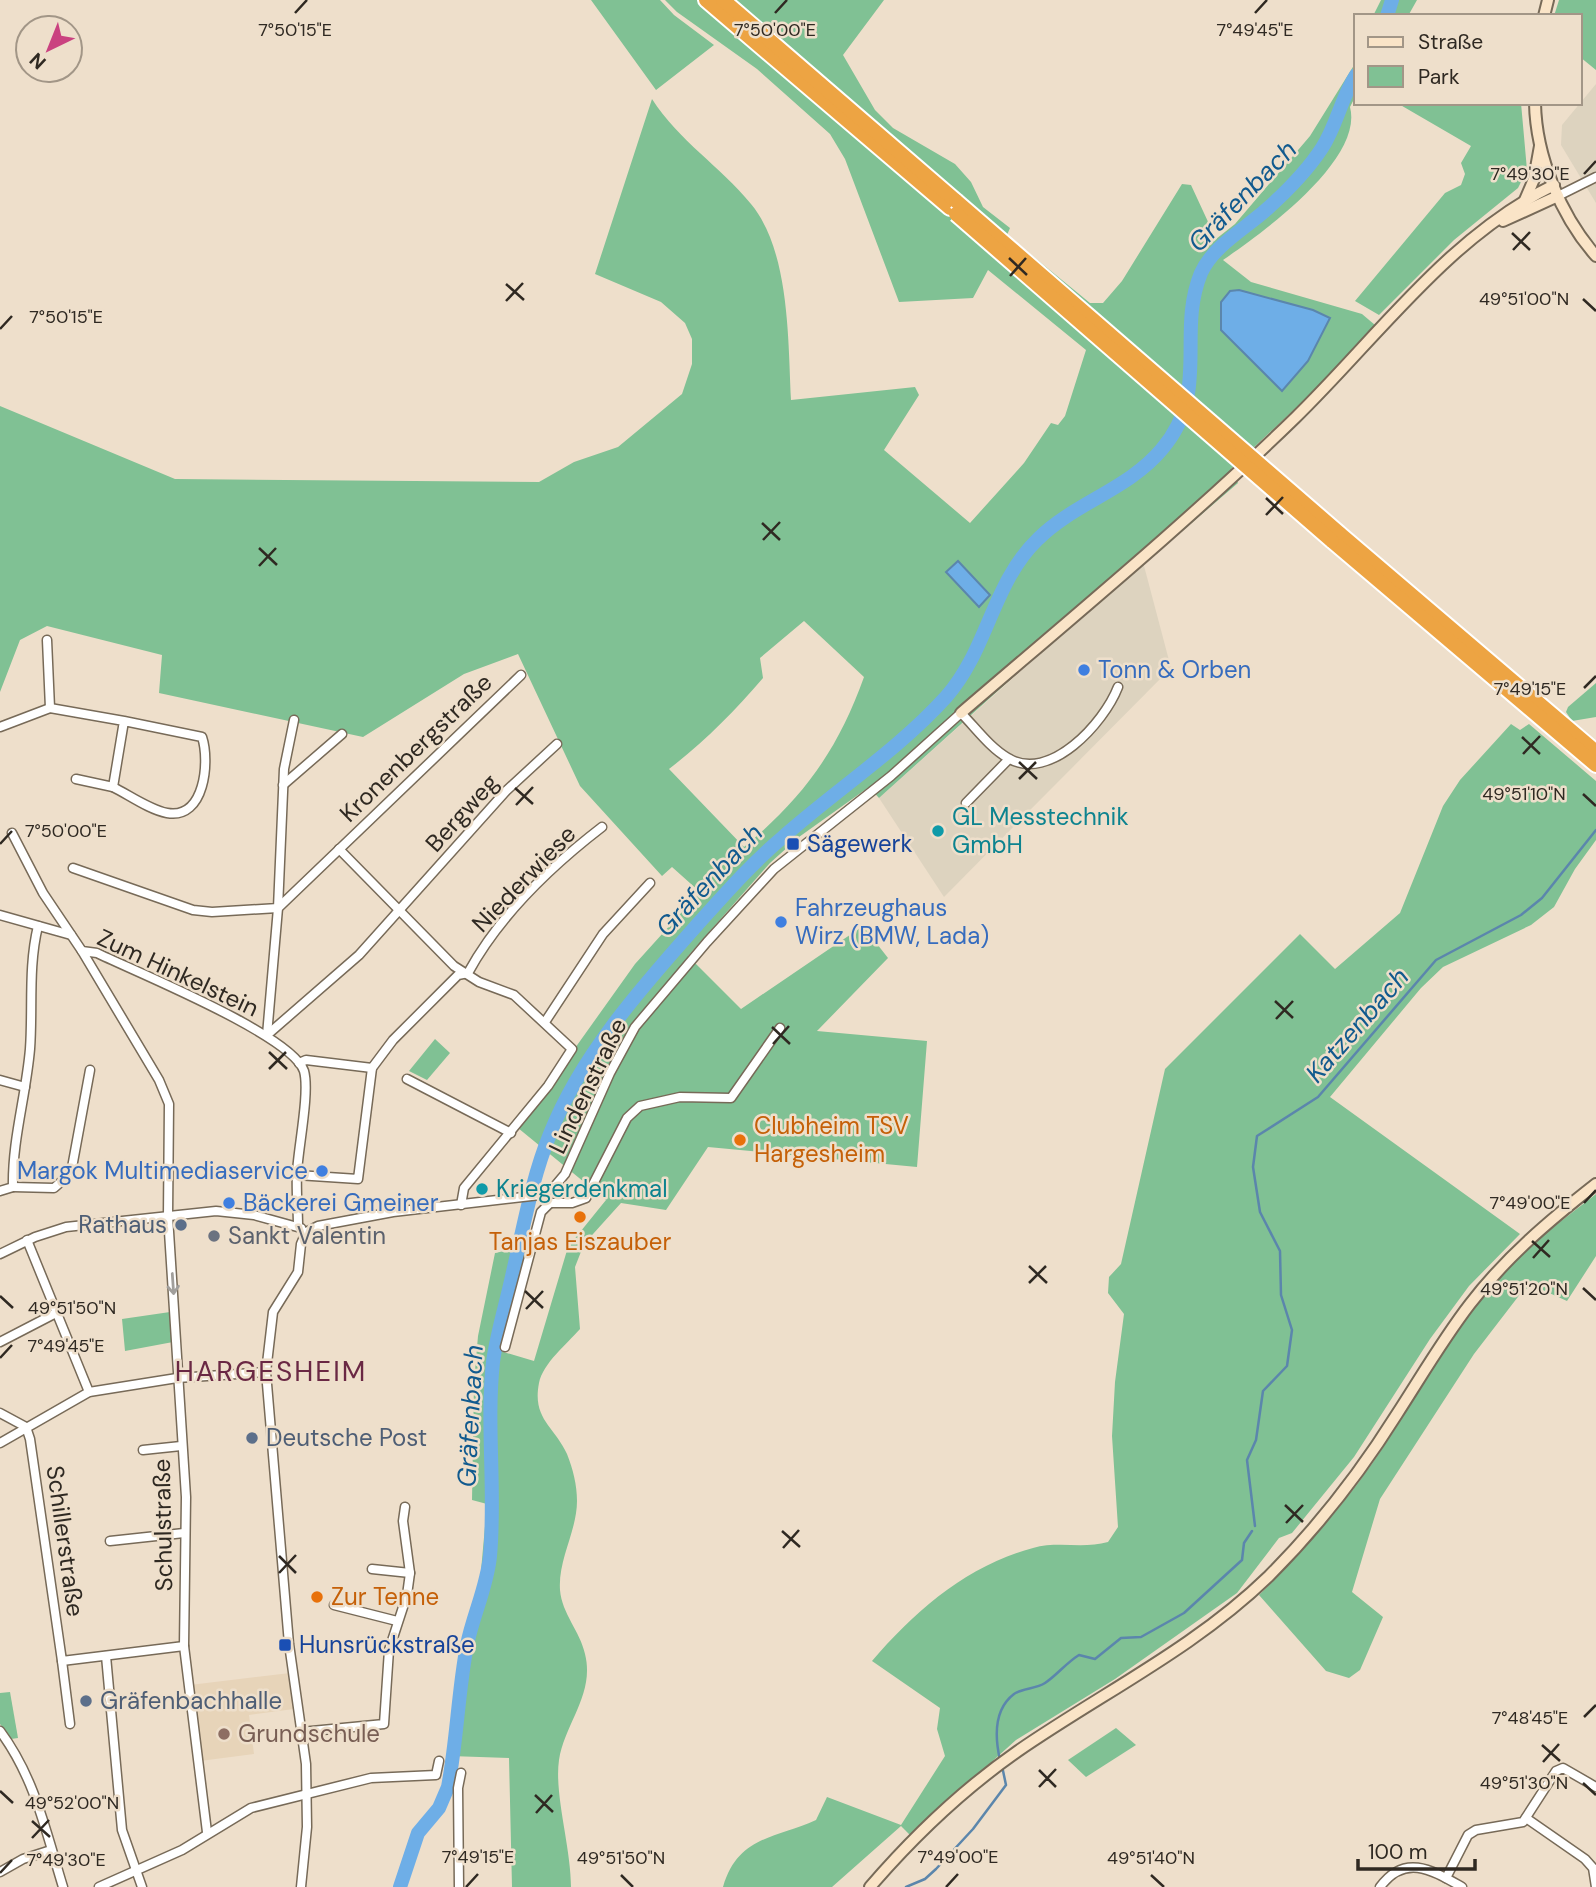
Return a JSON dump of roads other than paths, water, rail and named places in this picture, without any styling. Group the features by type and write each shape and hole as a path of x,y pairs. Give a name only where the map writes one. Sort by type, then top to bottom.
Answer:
{"highway":[{"path":"706,0 953,204"},
{"path":"723,0 1596,765"},
{"path":"1336,537 1596,752"}],"main road":[{"path":"1535,105 1541,140 1556,190 1596,256"},
{"path":"1525,200 1534,179 1541,140"},
{"path":"961,713 1227,482 1297,417 1409,298 1478,235 1525,200 1556,190"},
{"path":"1478,235 1556,190"},
{"path":"870,1887 915,1837 988,1773 1164,1659 1206,1629 1267,1577 1311,1532 1349,1484 1449,1334 1493,1276 1542,1227 1596,1184"}],"street":[{"path":"1556,190 1596,177"},
{"path":"47,640 50,708"},
{"name":"Kronenbergstraße","path":"278,908 521,675"},
{"path":"961,713 1009,759 1041,764 1063,755 1110,707 1118,687"},
{"path":"0,727 50,708 202,737 206,769 200,792 192,806 178,814 165,813 113,787 76,779"},
{"name":"Lindenstraße","path":"543,1194 565,1174 610,1073 635,1027 708,942 774,869 891,776 961,713"},
{"path":"267,1035 278,908 283,785 294,720"},
{"path":"113,787 124,721"},
{"path":"283,785 342,734"},
{"name":"Bergweg","path":"267,1035 334,979 401,912 489,809 557,744"},
{"path":"966,803 1009,759"},
{"name":"Niederwiese","path":"372,1068 393,1040 458,975 468,973 508,916 543,878 602,827"},
{"name":"Zum Hinkelstein","path":"12,833 43,893 82,951 97,953 267,1035 299,1063"},
{"name":"Kronenbergstraße","path":"339,849 401,912"},
{"path":"73,868 193,910 212,912 278,908"},
{"path":"545,1022 603,934 650,883"},
{"path":"401,912 454,966 480,982 514,995 572,1049 511,1133 464,1188 461,1205"},
{"path":"0,915 71,935"},
{"path":"13,1187 14,1148 30,1049 32,953 38,926"},
{"name":"Schulstraße","path":"82,951 159,1080 169,1104 168,1216 186,1497 184,1646 207,1832"},
{"path":"505,1347 541,1212 550,1203 572,1203 586,1198 627,1118 640,1106 680,1097 731,1098 780,1028"},
{"path":"297,1175 358,1179 372,1068 306,1060 299,1063 305,1075 305,1092 297,1175 298,1226"},
{"path":"0,1191 13,1187 54,1188 71,1173 90,1070"},
{"path":"407,1079 511,1133"},
{"path":"0,1080 25,1087"},
{"path":"301,1887 307,1794 289,1635 266,1372 273,1312 298,1272 300,1244 306,1232 318,1226 393,1212 543,1194 550,1203"},
{"path":"0,1254 27,1240 66,1227 216,1211 298,1226 306,1232"},
{"path":"27,1240 89,1392"},
{"path":"0,1342 56,1313"},
{"path":"0,1443 89,1392 177,1378 266,1372"},
{"path":"0,1413 26,1427"},
{"name":"Schillerstraße","path":"26,1427 48,1551 70,1724"},
{"path":"143,1450 181,1446"},
{"path":"301,1732 384,1724 389,1650 407,1595 410,1573 403,1521 405,1507"},
{"path":"110,1541 184,1533"},
{"path":"372,1569 410,1573"},
{"path":"334,1605 397,1622"},
{"path":"62,1661 184,1646"},
{"path":"106,1656 122,1830 142,1887"},
{"path":"0,1731 25,1767 33,1785 63,1887"},
{"path":"99,1887 182,1850 207,1832 251,1808 371,1778 436,1776 439,1761"},
{"path":"1446,1878 1468,1835 1476,1830 1517,1824 1526,1818 1556,1771 1563,1768 1596,1787"},
{"path":"460,1887 458,1788 461,1773"},
{"path":"1526,1818 1585,1859 1593,1868 1596,1887"},
{"path":"0,1872 23,1859 51,1850"},
{"path":"1380,1887 1396,1870 1407,1867 1423,1868 1462,1887"}],"water":[{"path":"1239,290 1313,310 1330,318 1308,361 1282,391 1221,330 1221,302 1230,291"},
{"path":"958,561 990,595 979,607 946,572"}],"waterway":[{"name":"Gräfenbach","path":"1388,14 1392,0"},
{"name":"Gräfenbach","path":"400,1887 418,1833 439,1808 448,1787 467,1645 490,1556 490,1410 493,1362 533,1185 563,1105 614,1023 738,880 783,837 908,735 946,697 972,659 1010,576 1038,539 1068,515 1134,475 1162,449 1177,428 1185,406 1189,384 1194,296 1206,263 1274,202 1310,165 1332,130 1354,79"},
{"name":"Katzenbach","path":"1255,1526 1247,1460 1256,1440 1263,1391 1287,1366 1292,1330 1281,1295 1280,1251 1260,1212 1253,1167 1257,1136 1318,1097 1436,960 1521,915 1542,898 1596,830"},
{"name":"Katzenbach","path":"1000,1760 997,1725 1002,1708 1014,1694 1045,1683 1079,1655 1095,1659 1121,1638 1141,1637 1184,1613 1242,1560 1244,1543 1252,1531"},
{"name":"Katzenbach","path":"906,1887 925,1879 973,1829 1006,1785 1002,1766"}],"place":[{"name":"Tonn & Orben","path":"1084,670"},
{"name":"GL Messtechnik GmbH","path":"938,831"},
{"name":"Sägewerk","path":"793,844"},
{"name":"Fahrzeughaus Wirz (BMW, Lada)","path":"781,922"},
{"name":"Clubheim TSV Hargesheim","path":"740,1140"},
{"name":"Margok Multimediaservice","path":"322,1171"},
{"name":"Kriegerdenkmal","path":"482,1189"},
{"name":"Bäckerei Gmeiner","path":"229,1203"},
{"name":"Tanjas Eiszauber","path":"580,1217"},
{"name":"Rathaus","path":"181,1225"},
{"name":"Sankt Valentin","path":"214,1236"},
{"name":"Deutsche Post","path":"252,1438"},
{"name":"Zur Tenne","path":"317,1597"},
{"name":"Hunsrückstraße","path":"285,1645"},
{"name":"Gräfenbachhalle","path":"86,1701"},
{"name":"Grundschule","path":"224,1734"}],"district":[{"name":"HARGESHEIM","path":"271,1371"}]}
